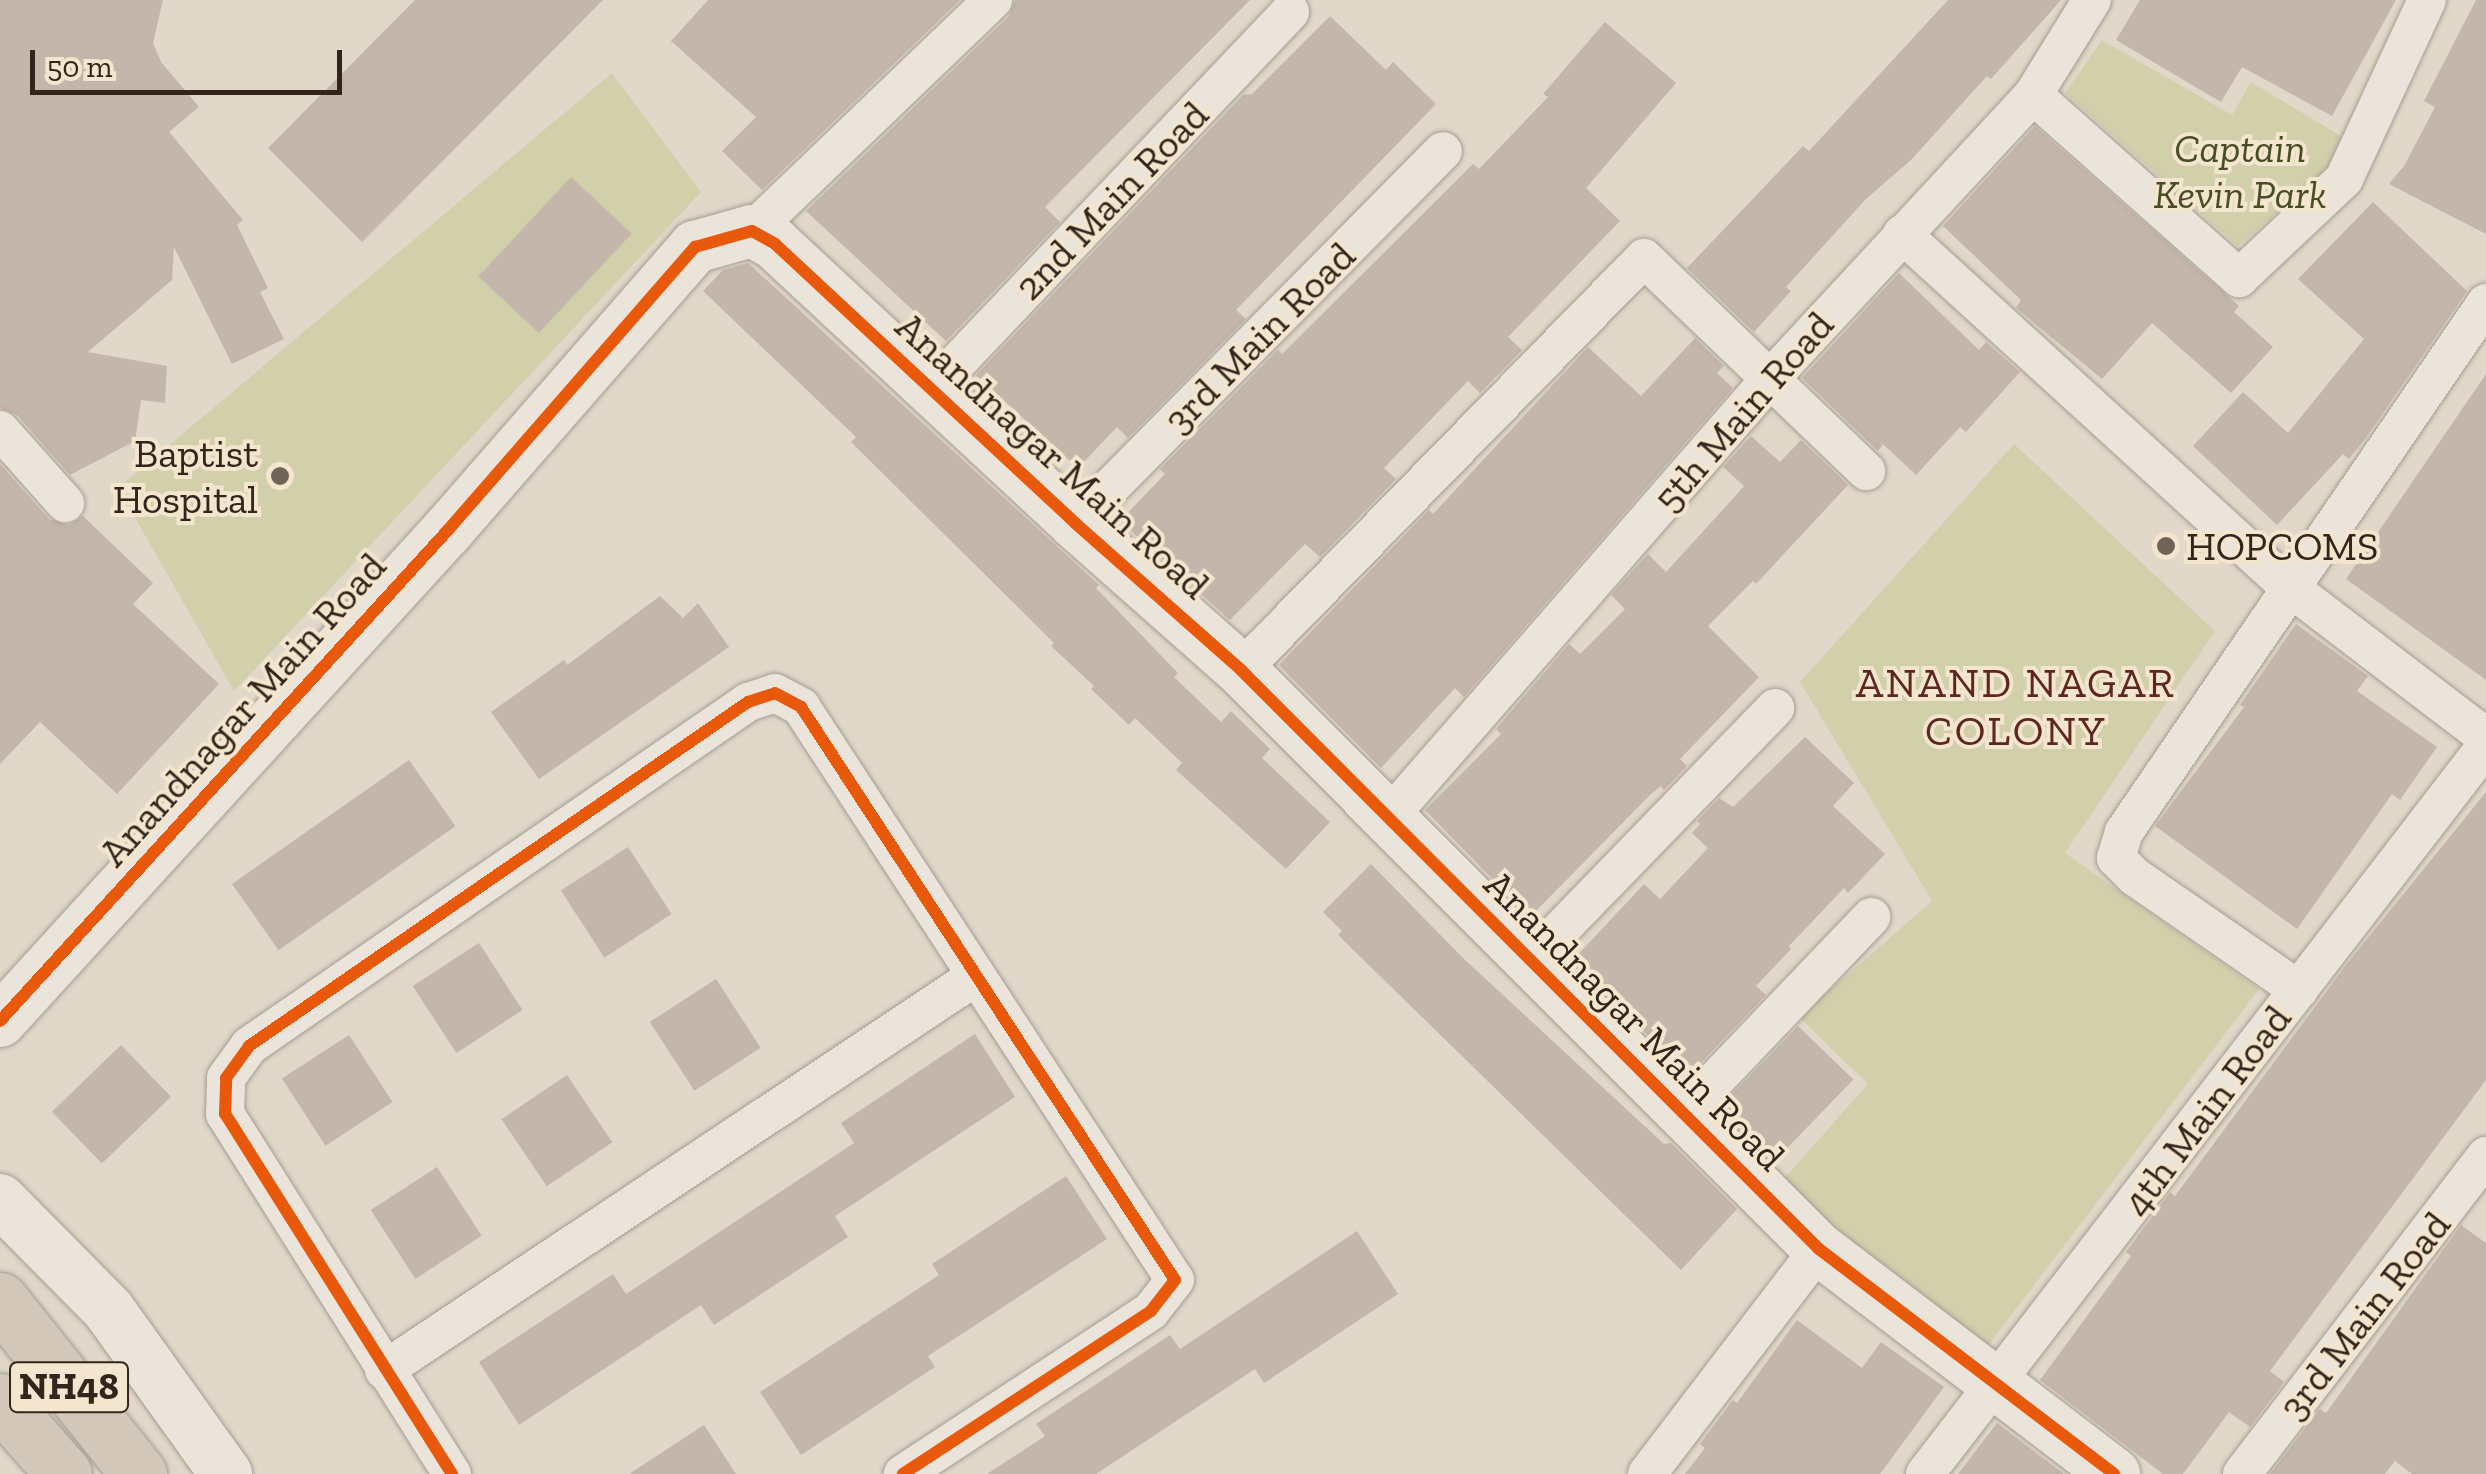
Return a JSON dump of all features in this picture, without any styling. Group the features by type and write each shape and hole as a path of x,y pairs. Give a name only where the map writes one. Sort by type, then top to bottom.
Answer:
{"highway":[{"name":"NH48","path":"0,1300 139,1474"},
{"name":"NH48","path":"0,1400 64,1474"}],"street":[{"path":"752,231 992,0"},
{"name":"5th Main Road","path":"1387,819 1770,378 2033,96 2092,0"},
{"path":"2033,96 2238,278 2344,178 2427,0"},
{"name":"2nd Main Road","path":"932,389 1290,12"},
{"name":"3rd Main Road","path":"1075,523 1443,151"},
{"name":"Anandnagar Main Road","path":"0,1021 435,544 695,247 752,231 774,244 1075,523 1241,670 1819,1249 2114,1474"},
{"path":"1902,234 2289,587 2486,737"},
{"path":"1241,670 1644,258 1866,471"},
{"path":"2298,990 2135,877 2116,858 2124,832 2486,303"},
{"path":"0,430 65,504"},
{"path":"452,1474 224,1114 226,1078 249,1046 748,702 775,694 800,708 1175,1280 1151,1311 903,1474"},
{"path":"1531,960 1774,708"},
{"name":"4th Main Road","path":"1926,1474 2486,746"},
{"path":"1682,1115 1872,917"},
{"path":"384,1370 975,977"},
{"name":"3rd Main Road","path":"2242,1474 2486,1156"},
{"path":"0,1200 108,1310 226,1474"},
{"path":"1647,1474 1819,1249"}],"green space":[{"name":"Captain Kevin Park","path":"2102,40 2232,115 2251,82 2341,136 2328,168 2238,246 2065,93"},
{"path":"612,73 701,192 234,691 118,488"},
{"path":"2014,444 2215,631 2065,853 2259,989 1984,1351 1828,1229 1781,1182 1868,1084 1799,1017 1932,901 1800,682"}],"building":[{"path":"0,0 163,0 153,43 161,62 199,107 169,132 243,220 237,225 268,288 260,292 284,339 232,364 174,247 172,280 88,352 167,366 165,403 141,400 135,441 70,475 17,415 0,408"},
{"path":"415,0 603,0 362,242 268,148"},
{"path":"708,0 960,0 762,190 722,151 756,117 671,41"},
{"path":"1015,0 1250,0 1045,207 1060,222 946,341 806,211 1009,16"},
{"path":"1948,0 2061,0 1991,79 1987,76 1912,159 1866,199 1786,287 1791,291 1754,332 1687,268 1803,146 1809,151"},
{"path":"2140,0 2396,0 2332,116 2242,67 2221,102 2116,40"},
{"path":"2476,0 2486,0 2486,234 2389,184 2404,166 2435,107 2424,101"},
{"path":"1330,16 1386,70 1393,62 1436,104 1236,310 1246,319 1128,438 1117,427 1078,468 976,375 1243,95 1252,94"},
{"path":"1605,22 1676,83 1586,188 1620,221 1508,337 1522,350 1480,393 1468,381 1384,468 1396,479 1320,557 1305,544 1230,620 1120,521 1165,474 1160,469 1278,350 1282,354 1473,164 1479,169 1548,97 1543,94"},
{"path":"2035,126 2239,306 2234,312 2273,347 2231,393 2152,323 2102,379 2016,308 2021,300 1943,226"},
{"path":"571,177 632,234 539,333 478,276"},
{"path":"2373,202 2467,291 2349,459 2343,454 2277,525 2193,446 2243,392 2288,433 2364,339 2298,279"},
{"path":"748,263 1099,585 1096,588 1178,673 1174,677 1221,722 1231,711 1270,749 1262,758 1330,822 1286,869 1176,770 1182,763 1135,718 1129,725 1091,689 1094,686 1051,646 1054,643 851,442 856,437 703,291 723,270"},
{"path":"1899,273 1979,350 1986,342 2020,372 1966,432 1960,427 1916,475 1883,444 1878,451 1802,378"},
{"path":"1695,338 1724,366 1717,373 1733,388 1464,697 1455,688 1381,768 1279,665 1429,510 1433,514 1588,347 1641,396"},
{"path":"2486,374 2486,680 2346,579"},
{"path":"1751,436 1780,462 1801,440 1848,485 1756,584 1753,581 1708,626 1759,677 1680,759 1687,766 1664,790 1661,786 1651,794 1530,917 1425,810 1501,734 1496,729 1569,644 1580,654 1625,609 1611,595 1648,554 1666,572 1738,493 1744,486 1723,467"},
{"path":"0,464 49,519 69,525 83,516 153,583 133,604 219,684 117,794 40,722 0,764"},
{"path":"660,596 683,618 698,603 729,647 539,779 491,712 564,660 567,665"},
{"path":"2296,624 2368,676 2357,691 2437,747 2400,800 2392,794 2297,929 2155,826 2244,707 2240,705"},
{"path":"1805,737 1854,783 1833,806 1885,854 1848,893 1844,888 1789,946 1791,949 1756,986 1766,995 1688,1076 1573,960 1644,884 1660,899 1708,848 1692,833 1700,824 1697,821 1719,798 1733,807"},
{"path":"409,760 455,826 279,950 232,884"},
{"path":"2486,792 2486,1080 2270,1371 2284,1382 2250,1427 2229,1412 2183,1474 2163,1474 2040,1380 2131,1256 2126,1252 2170,1192 2175,1196 2346,965"},
{"path":"628,847 672,914 604,958 561,891"},
{"path":"1371,864 1463,958 1664,1144 1671,1143 1737,1209 1681,1270 1338,935 1342,931 1323,912"},
{"path":"479,943 523,1010 456,1053 413,986"},
{"path":"716,979 761,1048 694,1091 650,1022"},
{"path":"1798,1026 1853,1079 1776,1160 1720,1107"},
{"path":"975,1034 1015,1097 835,1216 848,1237 714,1325 701,1305 519,1425 479,1362 613,1274 626,1294 854,1143 841,1123"},
{"path":"349,1035 393,1102 325,1146 282,1079"},
{"path":"121,1045 171,1097 102,1163 52,1112"},
{"path":"567,1075 612,1142 547,1186 502,1119"},
{"path":"437,1167 482,1236 415,1279 371,1210"},
{"path":"1066,1176 1107,1239 928,1356 935,1367 801,1455 760,1392 939,1275 932,1264"},
{"path":"2461,1225 2486,1243 2486,1474 2412,1474 2395,1461 2385,1474 2270,1474 2320,1409 2326,1413"},
{"path":"1357,1231 1398,1294 1264,1383 1255,1369 1096,1474 987,1474 1045,1436 1036,1424 1170,1335 1180,1349"},
{"path":"1797,1320 1862,1368 1881,1342 1944,1387 1880,1474 1685,1474 1705,1448 1700,1444 1733,1400 1737,1403"},
{"path":"1997,1423 2064,1474 1958,1474"},
{"path":"704,1425 736,1474 629,1474"}],"cycle path":[{"path":"0,1021 448,530 695,247 752,231 775,244 1075,523 1241,670 1819,1249 2114,1474"},
{"path":"452,1474 225,1114 226,1078 249,1046 748,702 775,693 801,707 1175,1280 1151,1311 903,1474"}],"place":[{"name":"Baptist Hospital","path":"280,476"},
{"name":"HOPCOMS","path":"2166,546"}],"district":[{"name":"ANAND NAGAR COLONY","path":"2016,707"}]}
